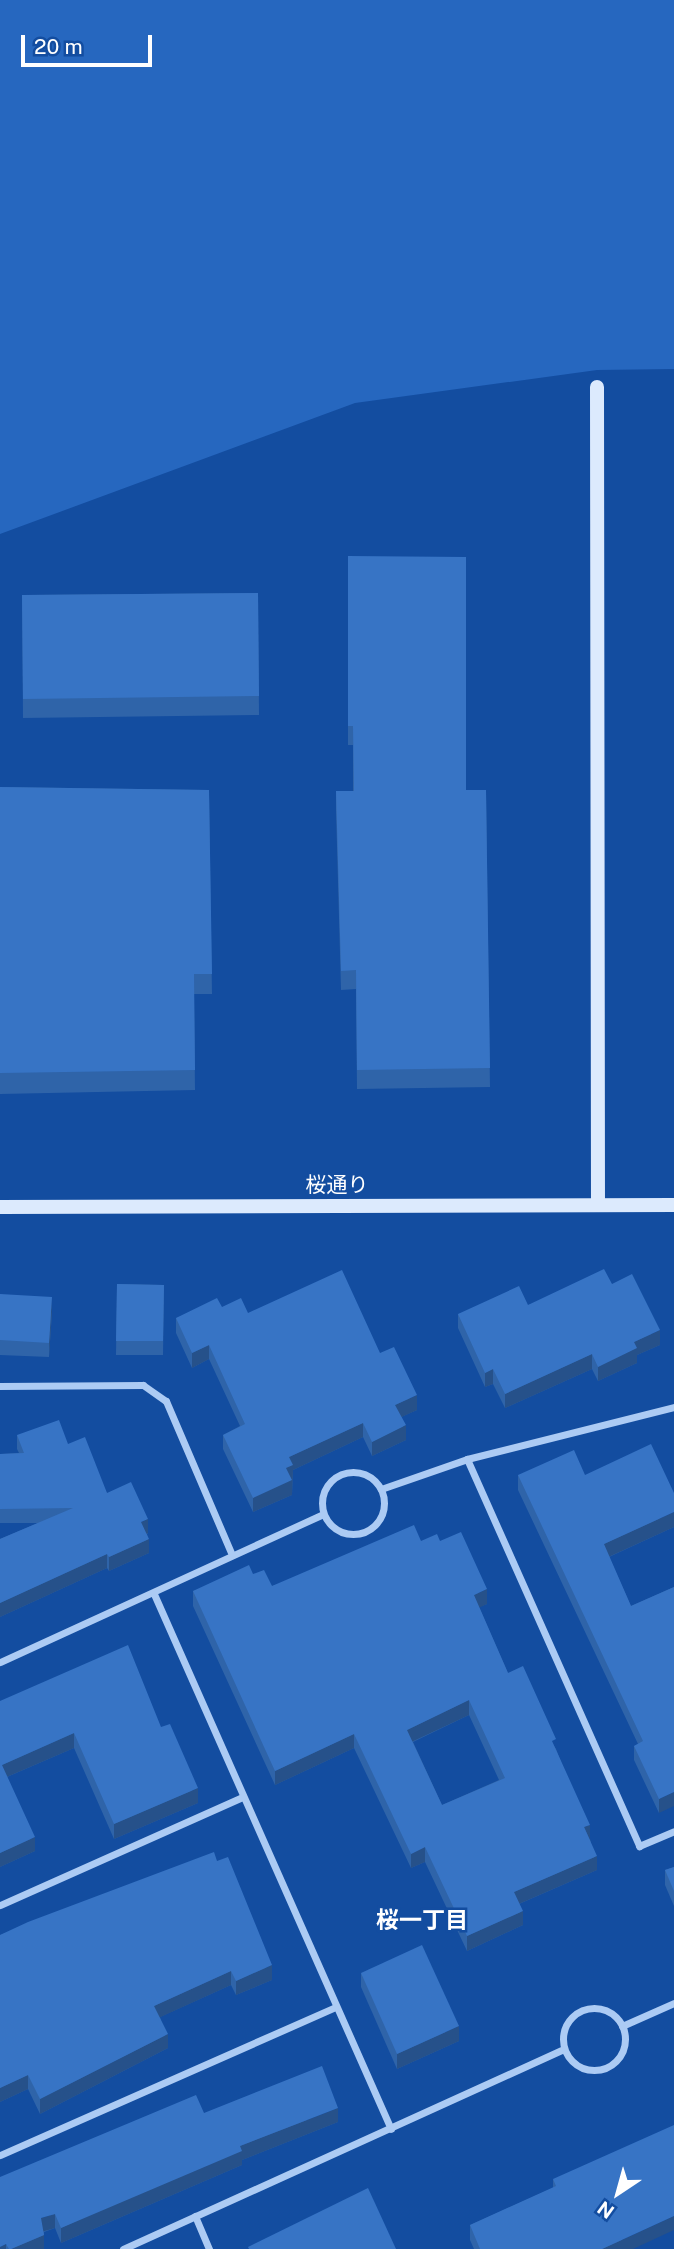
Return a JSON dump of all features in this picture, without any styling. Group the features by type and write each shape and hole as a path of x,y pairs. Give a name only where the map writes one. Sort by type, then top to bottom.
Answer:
{"street":[{"path":"597,387 598,1205"},
{"name":"桜通り","path":"0,1207 674,1205"},
{"path":"0,1386 143,1385 166,1401 231,1553"},
{"path":"381,1489 467,1459 674,1407"},
{"path":"467,1459 639,1846 674,1831"},
{"path":"356,1472 381,1489 384,1499 380,1518 365,1532 345,1534 323,1514 323,1492 336,1475 356,1472"},
{"path":"0,1662 154,1594 231,1553 323,1514"},
{"path":"154,1594 391,2129"},
{"path":"0,1905 243,1797"},
{"path":"622,2025 674,2003"},
{"path":"0,2155 336,2007"},
{"path":"587,2008 608,2010 622,2025 625,2045 606,2067 576,2065 565,2049 564,2028 577,2011 587,2008"},
{"path":"124,2249 565,2049"},
{"path":"195,2216 209,2249"}],"shaded area":[{"path":"0,0 674,0 674,369 597,370 355,403 0,534"}],"building":[{"path":"348,556 466,557 466,790 486,790 490,1068 357,1070 356,970 341,971 336,791 354,791 353,726 348,726"},
{"path":"258,593 259,696 23,699 22,595"},
{"path":"0,787 209,790 212,974 194,974 195,1070 0,1073"},
{"path":"604,1269 612,1284 632,1274 660,1330 634,1342 637,1348 598,1367 592,1354 505,1394 493,1369 485,1373 458,1314 519,1286 528,1305"},
{"path":"342,1270 380,1353 394,1347 417,1395 395,1405 406,1425 372,1442 363,1423 289,1457 293,1465 286,1468 292,1480 253,1498 223,1435 245,1424 209,1345 192,1353 176,1318 217,1298 222,1307 241,1298 248,1313"},
{"path":"117,1284 164,1285 163,1341 116,1341"},
{"path":"0,1294 52,1297 49,1343 0,1340"},
{"path":"59,1420 68,1444 85,1437 107,1493 131,1482 148,1519 141,1522 149,1539 109,1557 107,1554 0,1603 0,1539 73,1508 0,1509 0,1454 24,1453 17,1435"},
{"path":"651,1444 674,1493 674,1512 604,1544 631,1606 674,1587 674,1792 659,1799 634,1746 643,1741 518,1475 574,1450 585,1475"},
{"path":"414,1525 421,1541 437,1534 440,1541 461,1532 487,1589 474,1595 508,1673 523,1666 556,1739 552,1741 590,1825 584,1827 597,1856 514,1892 523,1911 467,1936 425,1847 411,1854 354,1734 275,1771 193,1591 249,1565 253,1574 264,1570 272,1586","holes":["469,1700 505,1778 442,1805 407,1730"]},
{"path":"128,1645 161,1727 170,1724 198,1788 114,1824 74,1733 2,1765 35,1837 0,1853 0,1701"},
{"path":"214,1852 217,1861 228,1857 272,1965 236,1981 231,1971 154,2006 168,2034 40,2099 28,2075 0,2088 0,1935"},
{"path":"674,1867 674,1891 665,1870"},
{"path":"422,1945 459,2026 397,2054 361,1973"},
{"path":"322,2066 338,2108 240,2146 242,2151 61,2228 55,2214 41,2218 44,2235 11,2249 6,2244 0,2247 0,2177 196,2095 204,2113"},
{"path":"674,2125 674,2216 602,2249 480,2249 470,2225 556,2186 553,2179"},
{"path":"368,2188 396,2249 249,2249 248,2247"}],"district":[{"name":"桜一丁目","path":"422,1920"}]}
